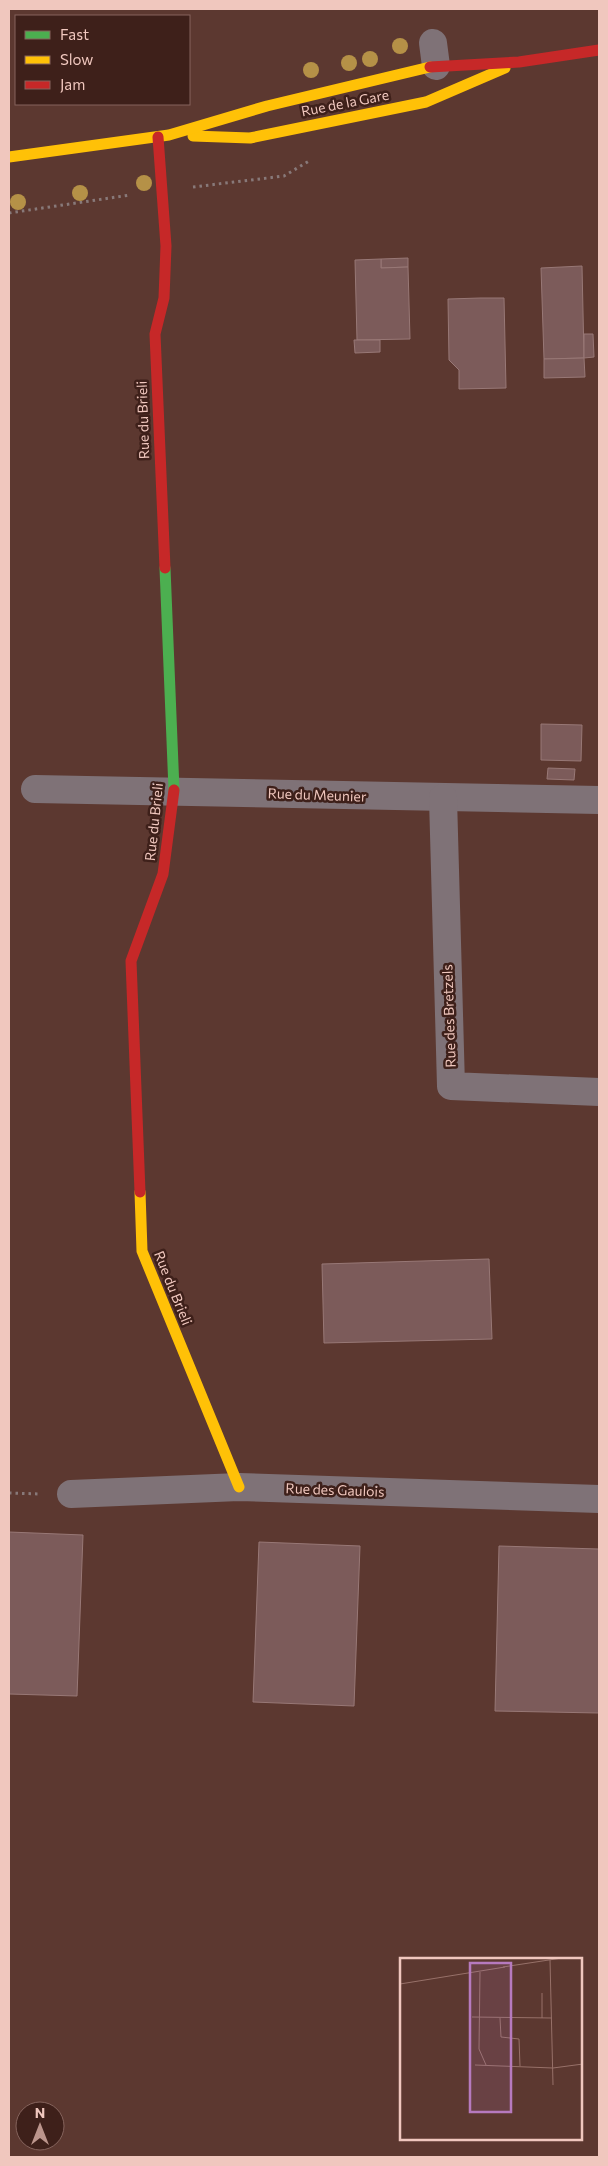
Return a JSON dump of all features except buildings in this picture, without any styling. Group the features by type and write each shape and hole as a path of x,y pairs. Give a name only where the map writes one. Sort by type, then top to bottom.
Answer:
{"street":[{"name":"Rue de la Gare","path":"9,157 163,136 435,54 519,62 599,50"},
{"name":"Rue de la Gare","path":"163,136 250,138 426,102 519,62"},
{"name":"Rue du Brieli","path":"163,136 162,191 166,246 164,298 155,334 174,791 163,874 131,961 142,1251 239,1487"},
{"name":"Rue du Meunier","path":"35,789 599,800"},
{"name":"Rue des Bretzels","path":"442,798 451,1086 599,1092"},
{"name":"Rue des Gaulois","path":"71,1494 239,1487 599,1499"}],"path":[{"path":"9,213 284,176 314,158"}],"traffic: fast":[{"path":"165,568 174,790"}],"traffic: slow":[{"path":"9,157 169,135 267,106 430,67"},
{"path":"193,136 250,138 426,102 505,68"},
{"path":"140,1192 142,1251 239,1487"}],"traffic: jam":[{"path":"430,67 519,62 599,50"},
{"path":"158,137 166,246 164,298 155,334 165,568"},
{"path":"140,1192 131,961 163,874 174,790"}]}
